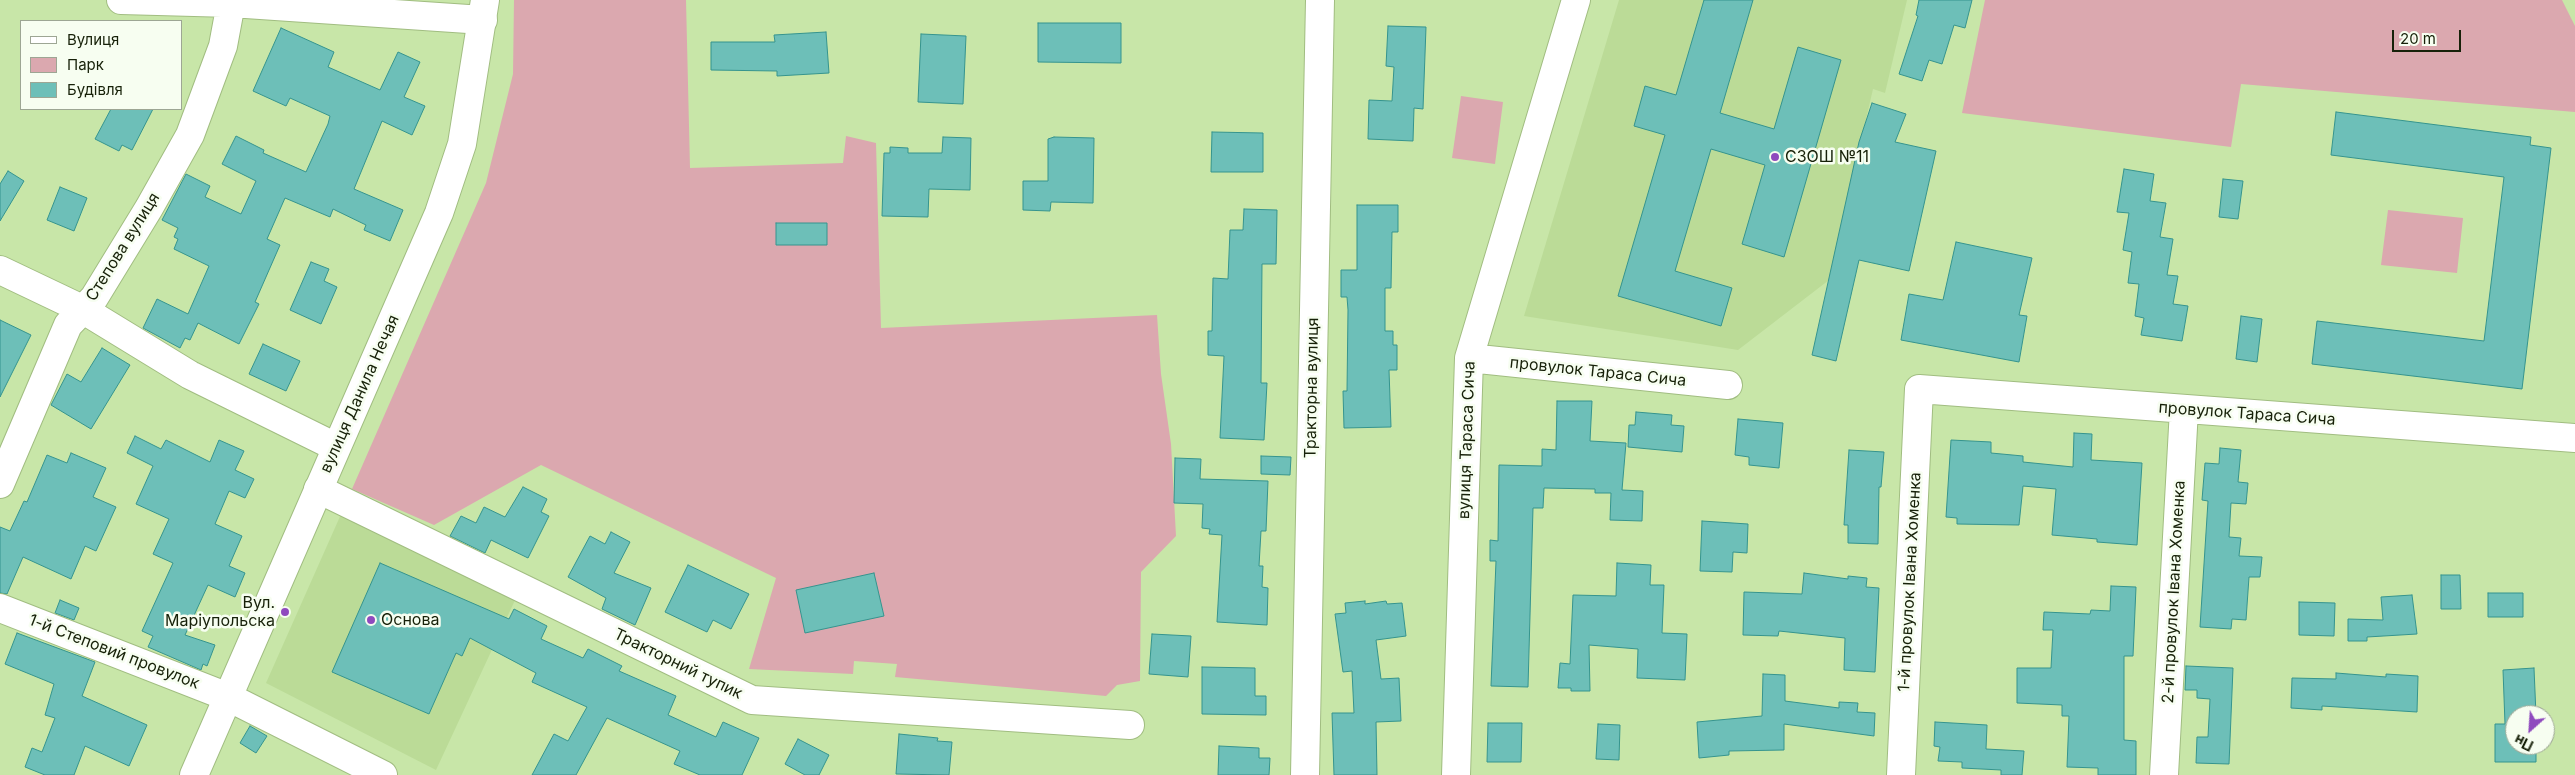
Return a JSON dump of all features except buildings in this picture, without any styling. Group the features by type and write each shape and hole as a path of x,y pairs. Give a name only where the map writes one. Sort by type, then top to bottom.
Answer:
{"street":[{"path":"123,0 484,10"},
{"name":"Тракторна вулиця","path":"1304,775 1320,0"},
{"name":"вулиця Тараса Сича","path":"1456,775 1469,358 1576,0"},
{"name":"Степова вулиця","path":"0,484 68,325 94,298 149,208 190,135 223,46 231,4"},
{"name":"вулиця Данила Нечая","path":"194,775 439,213 462,144 484,10"},
{"path":"0,270 82,309 190,375 336,447"},
{"name":"провулок Тараса Сича","path":"1469,358 1728,386"},
{"name":"провулок Тараса Сича","path":"1920,389 2575,438"},
{"name":"1-й провулок Івана Хоменка","path":"1901,775 1920,389"},
{"name":"2-й провулок Івана Хоменка","path":"2164,775 2184,409"},
{"name":"Тракторний тупик","path":"318,489 752,700 1130,725"},
{"name":"1-й Степовий провулок","path":"0,608 228,697"},
{"path":"228,697 383,775"}],"shaded area":[{"path":"1619,0 1907,0 1885,93 1873,89 1829,280 1738,350 1524,316"},
{"path":"342,512 516,598 436,770 266,683"}],"green space":[{"path":"514,0 686,0 690,168 843,163 846,136 876,143 881,328 1157,315 1161,374 1171,444 1176,536 1141,572 1140,681 1117,685 1106,696 895,677 897,664 854,661 853,674 749,669 776,578 541,465 434,525 352,489 486,183 513,74"},
{"path":"1985,0 2562,0 2575,26 2575,112 2241,84 2231,147 1962,113"},
{"path":"1461,96 1503,102 1495,164 1452,158"},
{"path":"2388,210 2463,218 2457,273 2381,265"}],"place":[{"name":"СЗОШ №11","path":"1775,157"},
{"name":"Вул. Маріупольска","path":"285,612"},
{"name":"Основа","path":"371,620"}]}
